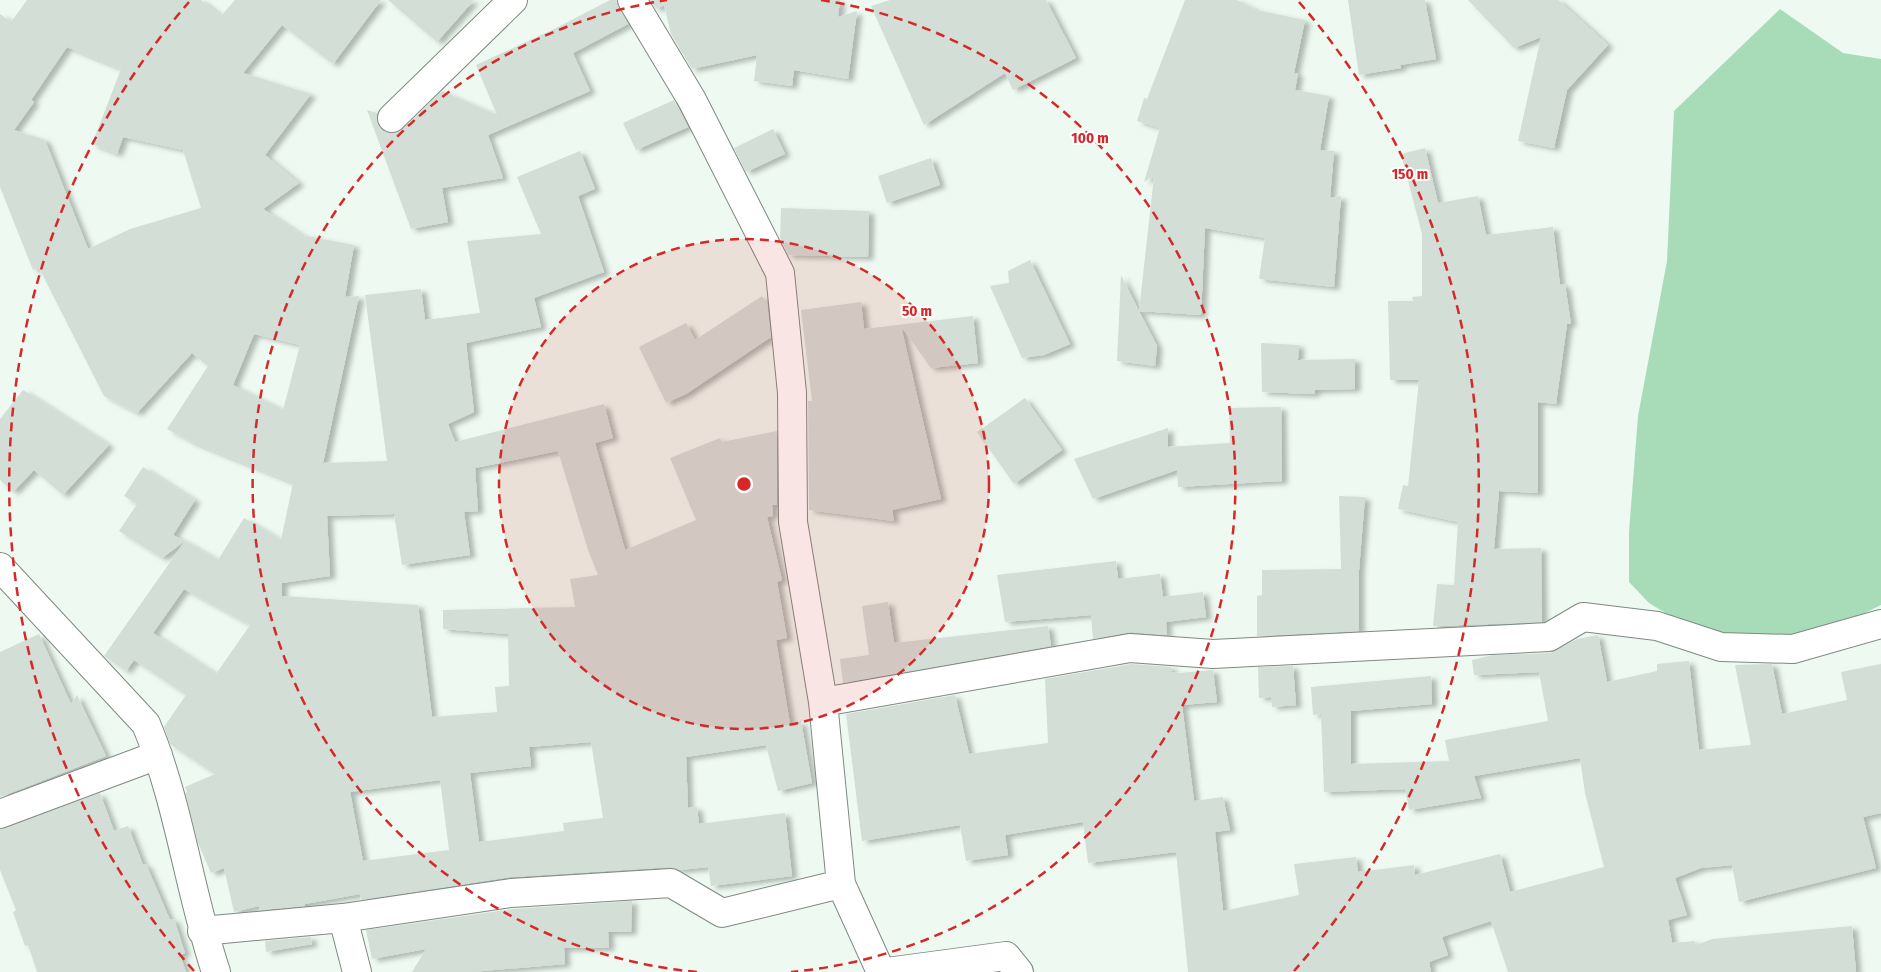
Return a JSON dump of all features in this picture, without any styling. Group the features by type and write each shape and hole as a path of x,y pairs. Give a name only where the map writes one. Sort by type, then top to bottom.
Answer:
{"street":[{"path":"392,118 513,0"},
{"path":"632,0 692,100 780,273 792,393 793,522 823,702 841,884 880,972"},
{"path":"0,567 146,724 158,755 202,931 216,972"},
{"path":"823,702 1130,648 1213,654 1549,637 1583,618 1656,626 1721,647 1792,649 1880,627"},
{"path":"0,814 158,755"},
{"path":"202,931 343,918 511,892 671,883 722,913 841,884"},
{"path":"343,918 357,972"},
{"path":"887,972 1006,956 1019,972"}],"green space":[{"path":"1780,9 1843,53 1881,59 1881,605 1818,636 1704,636 1649,603 1629,582 1629,532 1638,416 1667,261 1674,111"}],"building":[{"path":"27,0 201,0 221,16 235,0 381,0 333,64 282,25 243,73 311,94 265,155 299,183 263,209 302,235 354,245 345,297 359,296 323,463 387,461 365,295 421,289 425,320 480,313 467,241 541,234 517,177 580,151 595,189 578,196 604,272 534,298 541,327 466,343 474,412 448,424 455,442 604,404 613,438 595,443 625,550 696,520 670,458 720,438 722,442 777,431 777,505 772,505 773,516 767,517 782,580 777,582 787,638 776,640 790,724 801,721 812,783 778,791 766,745 686,757 688,808 697,807 699,824 785,813 792,876 711,886 708,867 680,870 670,867 510,877 361,900 360,894 305,904 305,906 260,910 259,906 234,912 224,868 211,873 198,843 185,793 187,792 185,787 215,774 170,744 164,727 186,695 134,660 126,671 104,656 185,541 218,560 244,518 281,540 293,483 194,443 167,429 208,366 192,353 137,413 104,396 39,268 33,270 0,187 0,14 11,22","holes":["67,47 121,69 92,144 117,154 123,137 183,150 201,208 130,229 88,249 45,140 14,130 34,102 31,100","254,334 300,345 283,410 233,385","558,451 588,550 598,575 570,579 575,607 443,610 443,629 508,634 509,686 495,687 497,712 432,717 418,605 282,596 282,583 330,576 327,516 394,514 402,565 470,555 464,512 478,511 475,468","184,589 250,625 216,674 153,633","591,742 603,818 563,823 564,831 479,842 470,773 531,766 529,747","440,780 449,850 363,861 350,792"]},
{"path":"388,0 474,0 437,42"},
{"path":"610,0 616,0 628,24 573,53 590,91 488,135 503,178 442,188 448,222 411,229 367,110 377,113 377,122 381,129 388,133 396,133 409,123 413,124 410,122 442,91 497,115 476,65 554,29"},
{"path":"650,0 840,0 838,17 857,11 848,79 794,70 792,86 754,81 757,55 692,69 671,34 664,5 656,9"},
{"path":"890,0 1046,0 1076,58 1013,90 1005,73 924,125 871,6"},
{"path":"1185,0 1237,0 1256,10 1305,20 1294,73 1298,73 1295,90 1329,96 1320,150 1334,151 1330,198 1341,196 1334,287 1259,279 1265,238 1205,228 1201,315 1139,311 1154,176 1144,182 1160,128 1137,121 1144,98 1147,99"},
{"path":"1348,0 1425,0 1436,59 1400,65 1401,68 1359,75"},
{"path":"1468,0 1558,0 1608,45 1567,90 1554,148 1518,141 1541,37 1514,48"},
{"path":"674,100 688,127 636,150 623,123"},
{"path":"773,129 785,154 746,172 734,148"},
{"path":"1425,148 1438,203 1478,196 1486,235 1553,227 1560,285 1565,284 1571,324 1567,324 1556,404 1538,402 1538,493 1499,491 1494,549 1541,548 1542,622 1433,626 1437,584 1454,585 1458,522 1398,509 1403,485 1408,486 1419,380 1390,380 1388,301 1413,301 1412,297 1422,296 1422,234 1401,154"},
{"path":"931,158 940,185 887,203 878,176"},
{"path":"781,208 869,211 868,257 788,255 780,238"},
{"path":"1030,260 1070,344 1044,355 1022,358 990,286 1009,283 1008,271"},
{"path":"1121,275 1157,346 1155,366 1117,361"},
{"path":"762,296 767,304 771,337 686,394 666,403 639,347 686,323 695,340"},
{"path":"861,302 864,329 973,316 978,363 931,368 901,326 941,499 892,510 894,521 809,510 808,401 812,401 801,310"},
{"path":"1261,343 1299,345 1298,360 1355,359 1355,389 1315,390 1314,394 1262,392"},
{"path":"23,390 109,445 63,495 34,470 13,492 0,480 0,419"},
{"path":"1025,398 1062,450 1014,484 977,432"},
{"path":"1281,407 1282,481 1178,487 1177,470 1093,499 1074,459 1168,428 1168,447 1230,443 1229,408"},
{"path":"143,467 195,500 173,535 185,541 162,558 119,531 137,504 124,496"},
{"path":"1339,496 1365,497 1359,570 1359,631 1257,636 1257,596 1262,595 1262,570 1341,569"},
{"path":"1116,561 1118,579 1160,574 1163,597 1203,592 1206,617 1166,622 1167,635 1131,632 1093,639 1091,615 1005,622 997,575"},
{"path":"888,602 894,643 1048,626 1051,646 843,683 840,659 869,655 862,606"},
{"path":"39,634 71,704 77,695 106,756 0,797 0,652"},
{"path":"1598,635 1607,682 1657,671 1657,664 1689,661 1699,750 1751,745 1735,665 1772,664 1782,714 1847,700 1841,672 1881,664 1881,813 1863,817 1876,868 1739,902 1732,865 1701,868 1675,878 1687,915 1668,920 1672,943 1695,941 1696,945 1712,939 1852,926 1856,972 1508,972 1491,921 1442,937 1448,955 1429,962 1431,972 1188,972 1176,852 1088,863 1083,822 1005,835 1008,855 966,861 960,825 862,841 846,714 955,695 969,754 1048,743 1045,679 1131,664 1171,667 1172,672 1179,673 1213,670 1217,702 1182,705 1194,801 1223,797 1230,830 1215,832 1223,911 1299,895 1294,864 1356,857 1358,872 1414,865 1415,875 1500,854 1510,892 1604,867 1585,793 1580,758 1474,776 1481,798 1409,810 1405,789 1324,792 1321,714 1313,715 1311,687 1431,676 1432,704 1351,711 1351,764 1449,761 1445,740 1548,721 1539,672 1474,675 1472,660 1493,655 1550,653 1577,639"},
{"path":"1293,666 1296,705 1272,707 1271,697 1259,698 1258,667"},
{"path":"100,793 114,831 128,826 143,865 146,864 170,920 174,919 185,953 180,955 186,972 37,972 28,945 25,946 13,912 16,910 0,870 0,829"},
{"path":"632,901 631,932 608,932 609,948 564,948 565,964 471,972 412,972 426,949 372,959 366,930 513,909"},
{"path":"311,937 312,944 266,952 265,941"}]}
